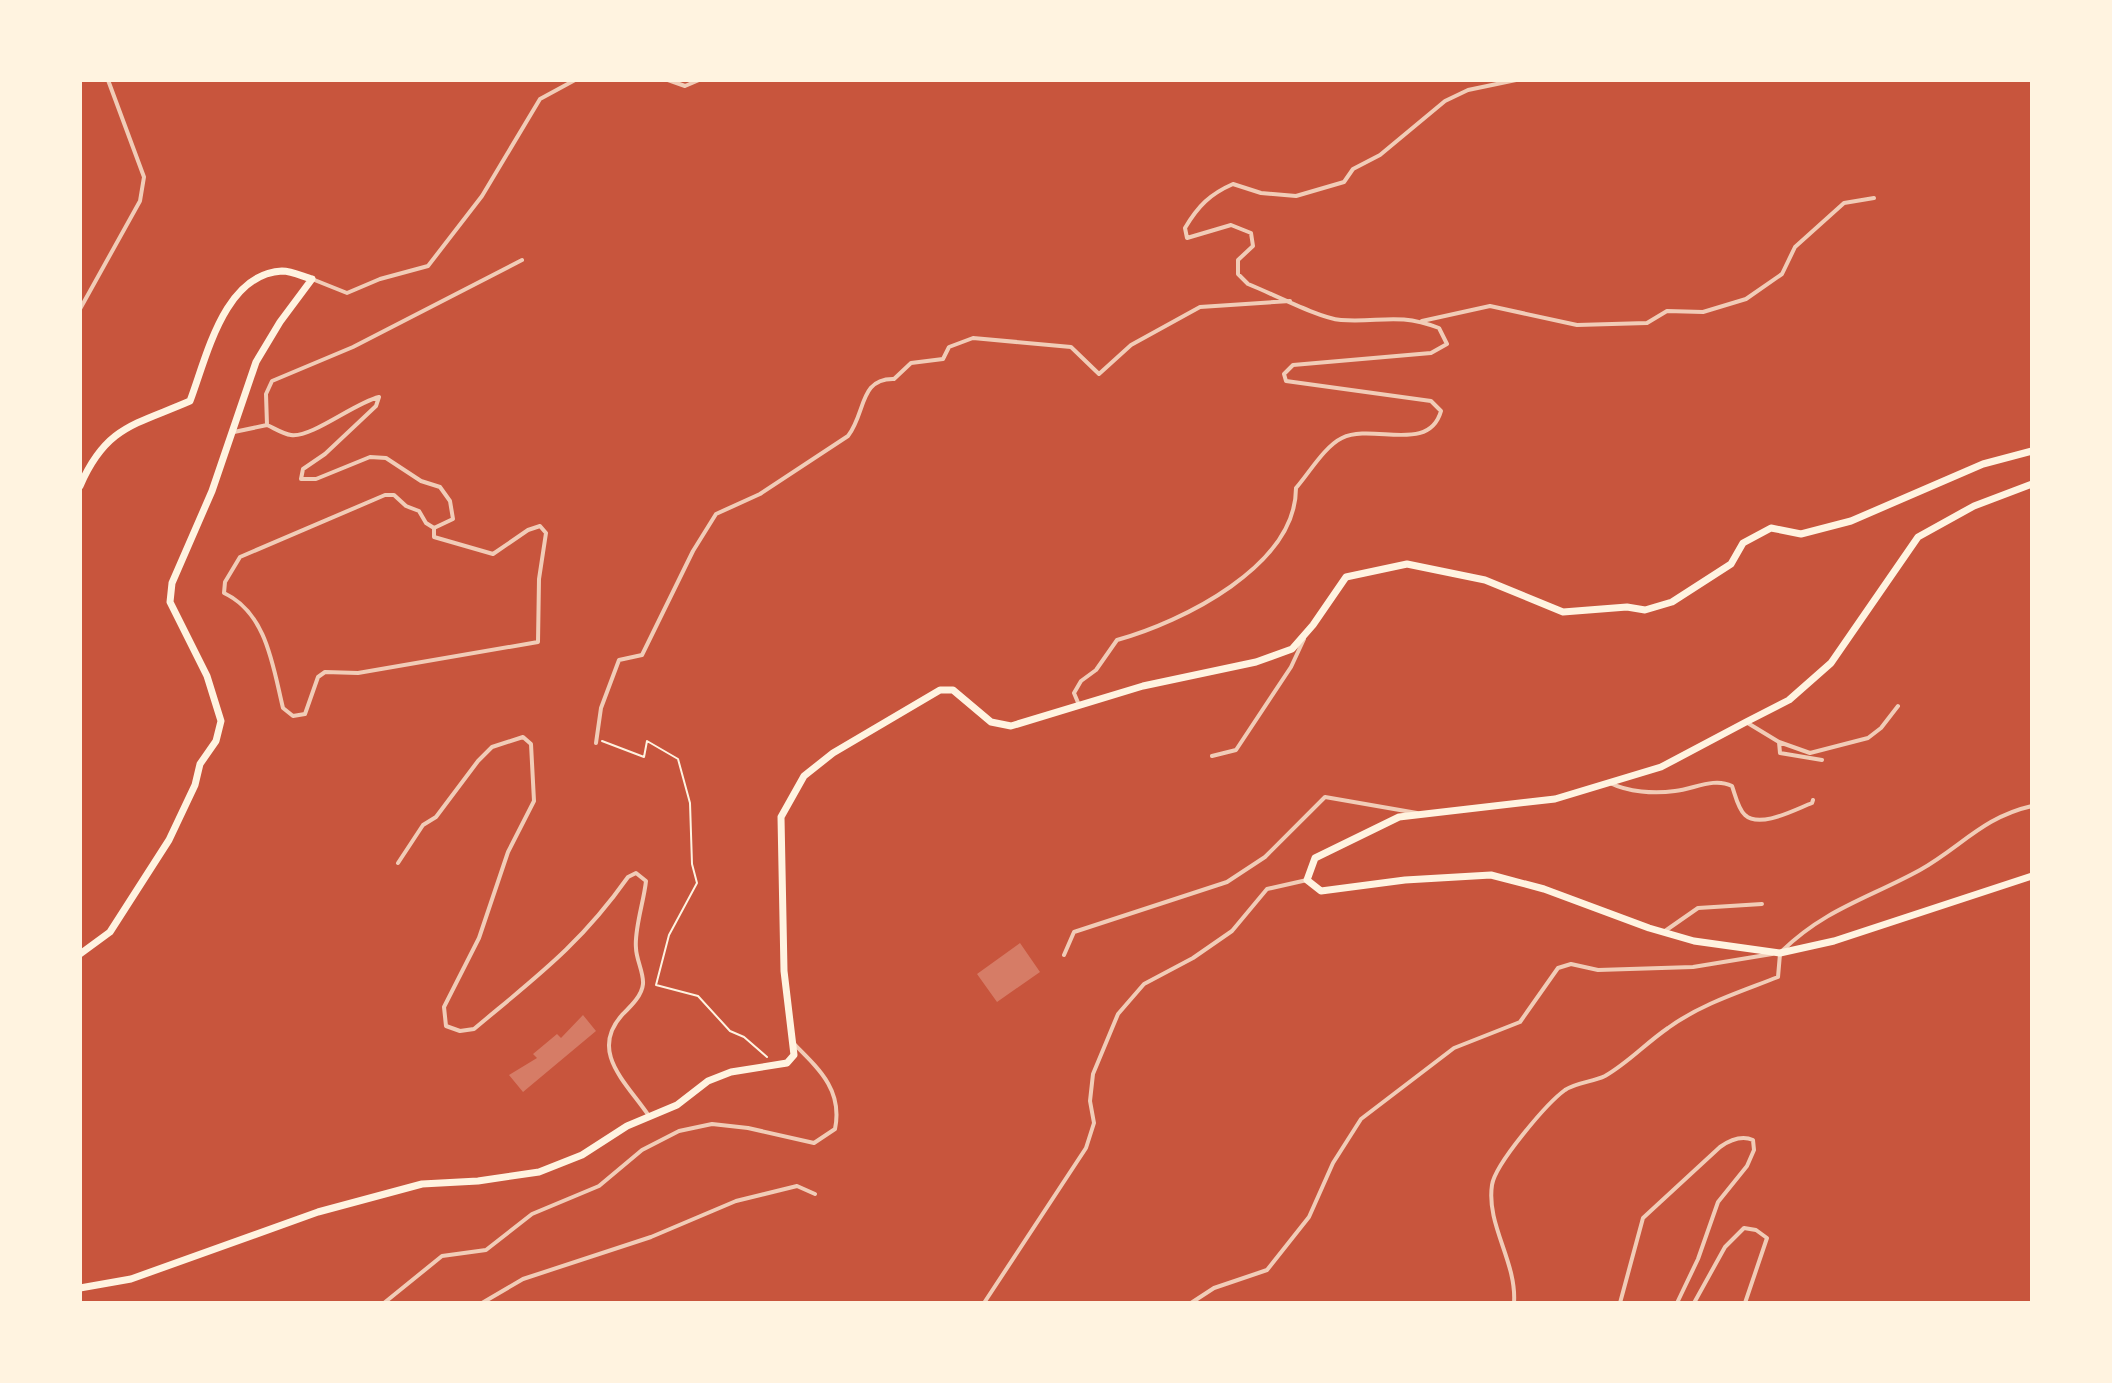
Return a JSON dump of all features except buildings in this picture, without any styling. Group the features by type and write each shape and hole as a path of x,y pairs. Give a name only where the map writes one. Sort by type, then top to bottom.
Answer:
{"main road":[{"path":"80,486 89,464 113,435 190,401 225,314 239,291 258,277 284,271 312,279 280,322 256,362 212,491 172,583 170,602 207,676 221,721 216,741 200,764 195,785 169,840 110,932 80,954"},
{"path":"80,1288 131,1279 269,1228 422,1184 478,1181 539,1172 582,1155 649,1116 677,1105 708,1081 731,1072 787,1063 794,1055 784,971 781,817 804,776 833,753 940,690 953,690 991,722 1011,726 1079,705 1256,662 1292,649 1346,577 1407,564 1485,580 1563,612 1627,607 1645,610 1672,602 1731,564 1743,543 1771,528 1801,534 1860,519 1983,464 2032,451"},
{"path":"2032,484 1974,506 1918,537 1831,663 1789,700 1661,767 1555,799 1431,816 1399,817 1347,839 1315,858 1307,880 1321,891 1405,880 1491,875 1544,889 1663,932 1722,947 1780,953 1834,941 2032,876"}],"street":[{"path":"80,309 140,201 144,177 108,80"},
{"path":"312,279 347,293 380,279 428,266 482,196 540,99 575,80"},
{"path":"668,80 685,86 699,80"},
{"path":"1079,705 1074,693 1081,681 1096,670 1117,640 1158,628 1186,614 1265,557 1289,524 1296,505 1296,488 1339,439 1354,433 1400,436 1424,433 1438,422 1441,411 1431,401 1286,381 1284,374 1293,365 1431,353 1447,344 1439,328 1420,321 1388,317 1339,320 1248,284 1238,274 1238,260 1253,246 1251,233 1231,225 1187,238 1185,228 1195,211 1210,194 1233,184 1261,193 1296,196 1344,182 1353,169 1380,155 1436,108 1468,90 1516,80"},
{"path":"1468,90 1469,82"},
{"path":"1420,321 1490,306 1577,325 1647,323 1667,311 1703,312 1746,299 1782,274 1795,247 1844,203 1874,198"},
{"path":"267,425 266,394 272,381 353,347 522,260"},
{"path":"596,741 601,708 619,660 642,655 693,551 716,514 760,494 848,436 857,425 868,388 880,379 894,379 911,363 943,359 949,347 973,338 1071,347 1099,374 1131,345 1200,307 1292,301"},
{"path":"232,433 267,425 292,435 311,430 360,402 379,397 376,406 325,454 303,469 301,479 316,479 370,457 386,458 421,481 440,487 450,501 453,519 434,528"},
{"path":"385,495 394,495 406,506 419,511 426,523 434,528 434,537 493,554 528,530 540,526 546,533 539,579 538,642 358,673 325,672 318,677 305,714 293,716 283,708 276,668 265,638 237,599 224,593 225,582 240,557 385,495"},
{"path":"1212,756 1236,750 1291,667 1306,633"},
{"path":"1746,722 1779,742 1810,753 1868,738 1898,706"},
{"path":"398,863 423,825 436,817 492,747 523,737 531,744 534,801 508,852 479,938 444,1007 446,1026 460,1031 474,1029 552,967 582,937 628,877 636,873 646,881 642,918 636,934 643,985 634,1002 610,1029 606,1043 613,1063 649,1116"},
{"path":"1779,742 1780,753 1822,760"},
{"path":"1608,782 1624,790 1672,791 1722,781 1732,786 1743,814 1750,818 1766,819 1812,803 1813,800"},
{"path":"1064,955 1074,932 1227,882 1265,857 1325,797 1431,816"},
{"path":"1191,1303 1214,1288 1267,1270 1309,1217 1333,1163 1361,1119 1454,1048 1520,1022 1558,968 1571,964 1598,970 1693,967 1780,953 1808,926 1922,869 2004,812 2032,806"},
{"path":"984,1303 1086,1148 1094,1123 1090,1101 1093,1074 1118,1014 1144,984 1193,958 1232,931 1267,889 1307,880"},
{"path":"1663,932 1698,908 1762,904"},
{"path":"1514,1303 1511,1264 1491,1202 1492,1181 1545,1106 1568,1087 1604,1077 1667,1028 1701,1008 1778,977 1780,953"},
{"path":"384,1303 442,1256 486,1250 532,1214 599,1186 642,1150 679,1131 712,1124 748,1128 814,1143 835,1129 839,1110 830,1085 793,1042"},
{"path":"1620,1303 1643,1218 1727,1142 1739,1138 1753,1140 1754,1150 1747,1166 1718,1202 1698,1259 1677,1303"},
{"path":"482,1303 523,1279 651,1237 736,1201 797,1186 815,1194"},
{"path":"1694,1303 1725,1247 1744,1228 1756,1230 1767,1238 1745,1303"}],"path":[{"path":"596,741 644,757 647,741 678,759 686,784 697,883 669,935 656,985 698,996 730,1031 744,1037 777,1064"}]}
